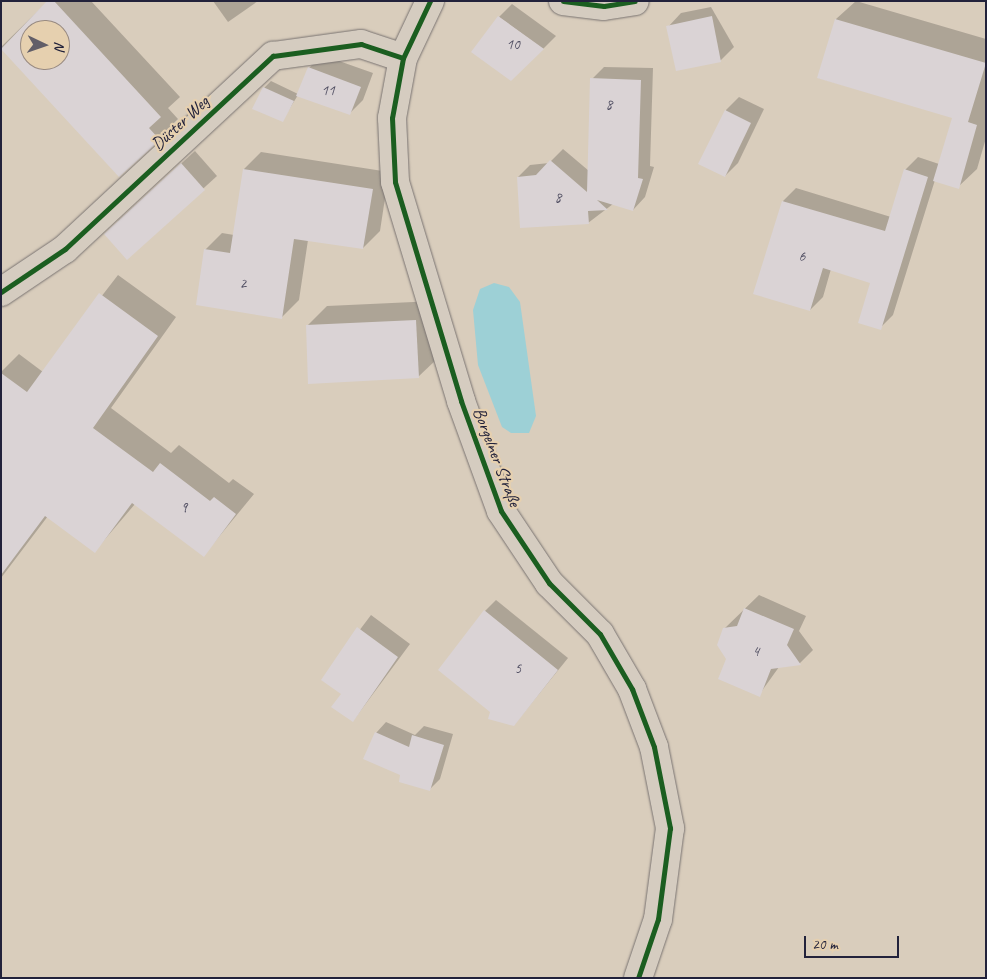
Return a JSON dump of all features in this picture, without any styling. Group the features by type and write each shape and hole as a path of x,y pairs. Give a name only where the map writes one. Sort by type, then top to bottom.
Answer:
{"street":[{"name":"Borgelner Straße","path":"430,1 403,58 392,118 395,182 468,420 501,511 549,583 600,634 632,689 654,747 670,828 658,919 638,978"},
{"path":"563,1 604,6 635,1"},
{"name":"Düster Weg","path":"1,292 65,249 273,56 362,44 403,58"}],"water":[{"path":"494,283 509,287 520,302 536,416 529,433 511,433 502,427 478,365 473,310 480,289"}],"building":[{"path":"47,1 54,1 161,117 149,128 160,140 119,177 20,70 70,70 70,20 29,20"},
{"path":"498,16 544,49 511,81 471,52"},
{"path":"712,16 721,62 676,71 666,26"},
{"path":"835,19 986,63 968,122 977,125 959,189 933,181 952,118 817,78"},
{"path":"20,29 20,70 1,49"},
{"path":"308,67 361,87 350,115 296,96"},
{"path":"590,78 641,80 638,178 643,179 633,211 597,200 608,210 588,211 589,224 520,228 517,177 536,175 550,160 587,192"},
{"path":"263,87 294,101 283,122 252,109"},
{"path":"725,110 751,123 725,177 698,164"},
{"path":"181,163 205,190 127,260 104,234"},
{"path":"243,169 373,189 363,249 294,239 282,319 196,305 204,249 230,253"},
{"path":"904,169 928,177 881,330 858,323 870,283 823,268 810,311 753,294 782,201 885,231"},
{"path":"99,293 158,336 93,428 153,472 160,463 210,501 214,497 236,514 204,557 132,503 95,553 45,516 1,575 1,373 27,392"},
{"path":"416,320 419,378 308,384 306,325"},
{"path":"744,608 794,629 787,645 801,665 771,669 760,697 718,679 726,659 717,645 723,628 737,626"},
{"path":"484,610 558,670 514,726 488,719 490,712 438,670"},
{"path":"357,627 398,657 353,722 331,707 341,694 321,680"},
{"path":"375,732 409,747 412,735 444,745 430,791 399,782 400,775 363,759"}],"cycle path":[{"path":"430,1 403,58 392,118 395,182 461,401 501,511 549,583 600,634 632,689 654,747 670,828 658,919 638,978"},
{"path":"563,1 604,6 635,1"},
{"path":"1,292 65,249 273,56 361,44 403,58"}]}
